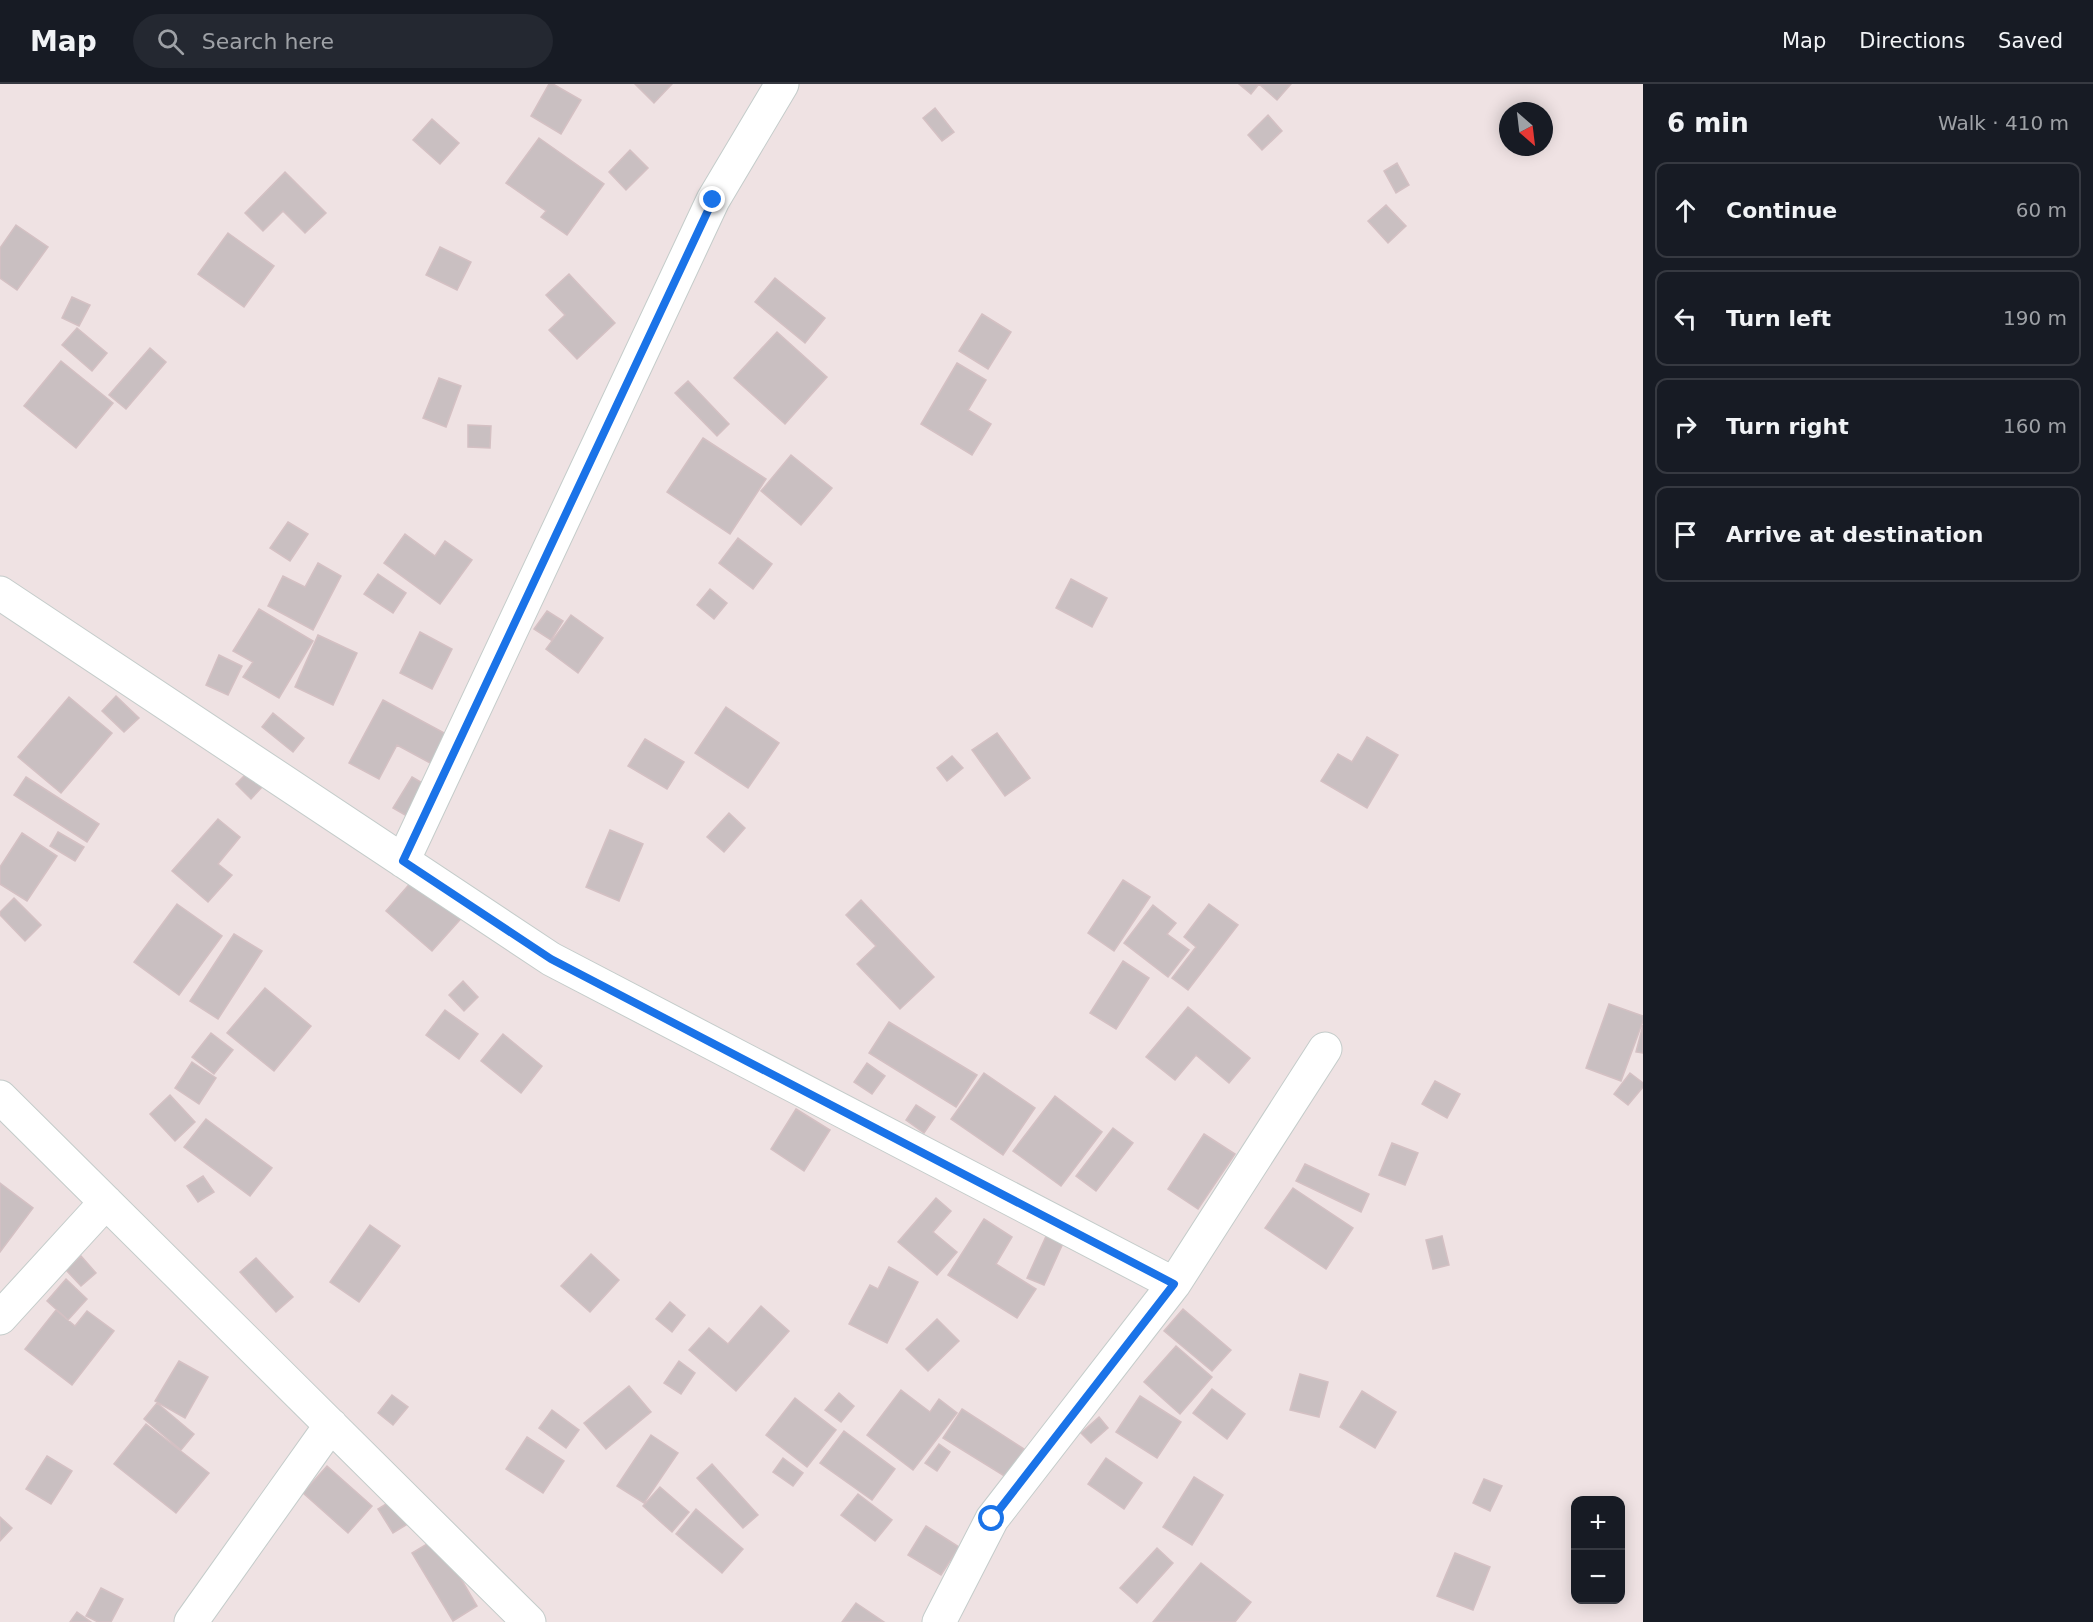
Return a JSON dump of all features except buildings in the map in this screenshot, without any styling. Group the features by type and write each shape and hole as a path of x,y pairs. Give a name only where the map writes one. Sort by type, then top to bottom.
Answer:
{"street":[{"path":"403,861 713,200 782,84"},
{"path":"0,593 551,959 1174,1284"},
{"path":"939,1622 992,1519 1174,1284 1325,1049"},
{"path":"0,1096 529,1622"},
{"path":"0,1318 106,1202"},
{"path":"191,1622 331,1425"}],"route":[{"path":"713,200 403,861 551,959 1174,1284 992,1519"}]}
